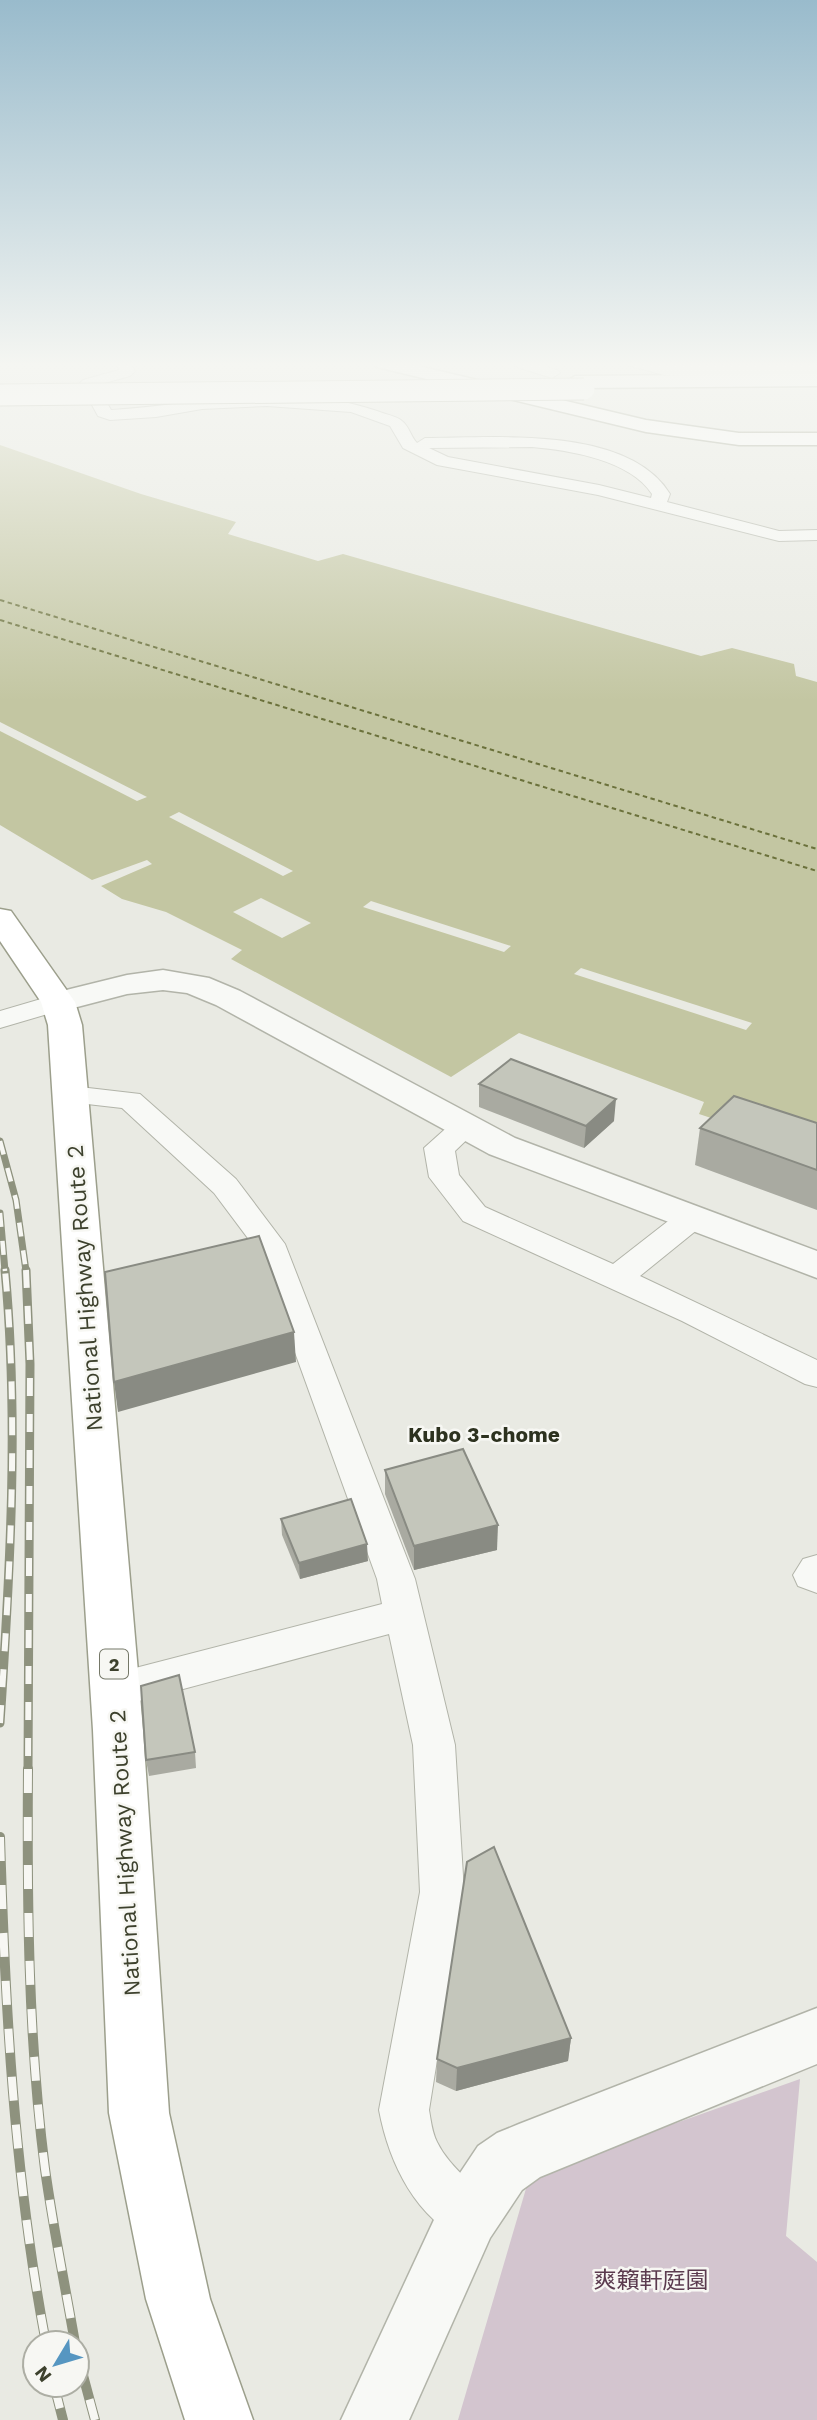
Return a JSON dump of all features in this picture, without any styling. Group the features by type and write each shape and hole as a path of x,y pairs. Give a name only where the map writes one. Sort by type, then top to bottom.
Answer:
{"highway":[{"name":"National Highway Route 2","path":"0,918 58,1002 65,1025 116,1690 139,2113 178,2299 219,2420"}],"street":[{"path":"526,476 659,499 779,536 817,535"},
{"path":"643,476 656,484 659,499"},
{"path":"659,499 702,498"},
{"path":"0,1020 58,1002 135,984 164,981 196,985 228,998 464,1128 502,1146 817,1265"},
{"path":"71,1095 130,1100 225,1186 274,1251 396,1578 434,1745 442,1892 404,2110 408,2135 416,2158 430,2180 468,2216"},
{"path":"464,1128 439,1149 444,1177 474,1214 694,1313 817,1375"},
{"path":"616,1278 692,1218"},
{"path":"817,1570 813,1575 817,1578"},
{"path":"116,1690 404,1614"},
{"path":"374,2420 468,2216 500,2168 519,2155 817,2036"}],"green space":[{"name":"爽籟軒庭園","path":"800,2079 786,2236 817,2262 817,2420 458,2420 530,2175"}],"shaded area":[{"path":"0,476 89,476 236,522 228,534 318,561 343,554 701,656 732,648 794,664 796,676 817,682 817,1153 699,1114 704,1102 519,1033 451,1077 231,959 242,950 166,912 122,899 101,886 152,864 147,860 92,880 0,825"}],"pier":[{"path":"0,722 147,797 137,801 0,731"},
{"path":"179,812 293,871 283,876 169,817"},
{"path":"261,898 311,923 282,938 233,912"},
{"path":"371,901 511,946 504,952 363,907"},
{"path":"581,968 752,1023 746,1030 574,974"}],"building":[{"path":"511,1059 616,1099 586,1126 479,1084"},
{"path":"734,1096 817,1123 817,1170 700,1128"},
{"path":"259,1236 294,1332 114,1382 105,1272"},
{"path":"463,1449 498,1525 414,1546 385,1470"},
{"path":"351,1499 367,1544 299,1563 281,1519"},
{"path":"179,1675 195,1752 146,1760 141,1686"},
{"path":"494,1847 571,2038 457,2068 437,2059 467,1862"}],"ferry route":[{"path":"0,600 817,849"},
{"path":"0,620 817,871"}],"railway":[{"path":"0,1141 16,1200 26,1271"},
{"path":"0,1213 5,1271"},
{"path":"0,1723 10,1553 12,1440 12,1383 5,1270"},
{"path":"26,1270 30,1364 28,1771"},
{"path":"28,1771 28,1919 35,2070 48,2191 73,2329"},
{"path":"0,1837 13,2091 26,2217 44,2329"},
{"path":"58,2399 63,2420"},
{"path":"89,2399 95,2420"}],"district":[{"name":"Kubo 3-chome","path":"484,1434"}]}
